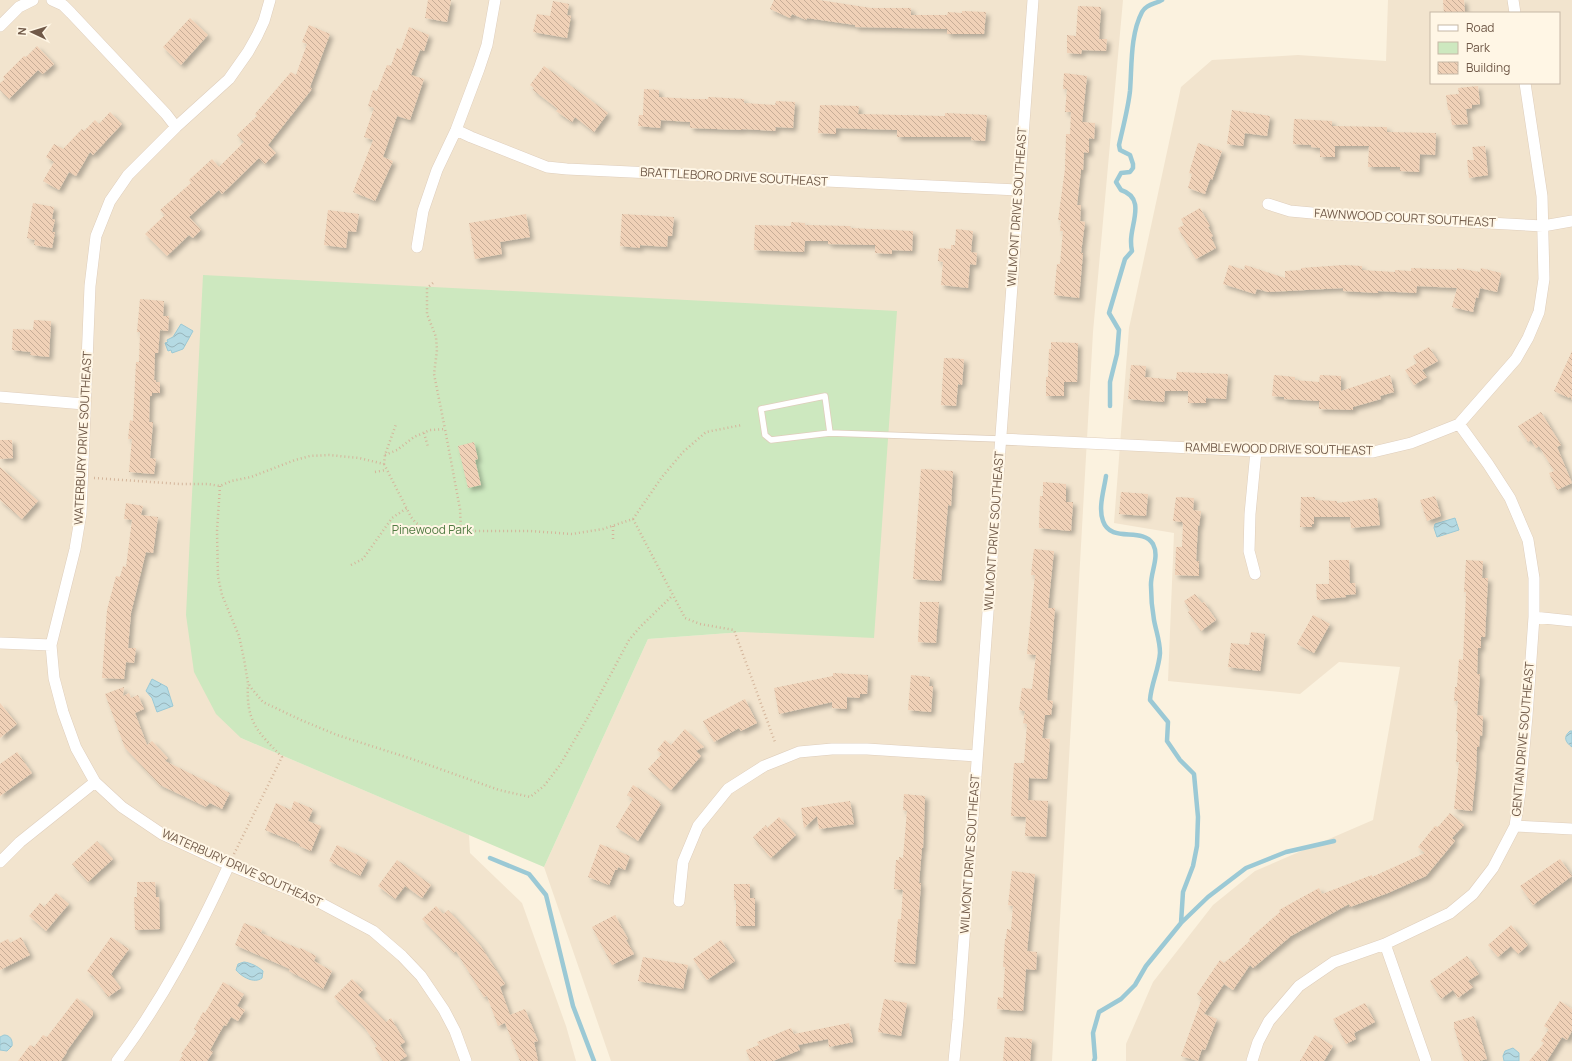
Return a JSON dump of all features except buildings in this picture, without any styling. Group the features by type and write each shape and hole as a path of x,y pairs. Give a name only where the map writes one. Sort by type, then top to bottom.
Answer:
{"street":[{"path":"0,26 19,7 33,0"},
{"path":"52,0 64,5 157,104 176,127"},
{"name":"WATERBURY DRIVE SOUTHEAST","path":"270,0 264,21 248,52 229,79 176,127 128,175 110,201 96,236 91,278 84,404 81,513 75,549 51,645 54,678 63,712 76,748 95,782 122,808 162,834 229,865 332,908 373,931 421,976 438,1000 455,1031 466,1061"},
{"path":"417,246 422,211 437,170 456,130 487,45 495,0"},
{"name":"WILMONT DRIVE SOUTHEAST","path":"954,1061 959,1012 1033,0"},
{"path":"1513,0 1515,12"},
{"name":"RAMBLEWOOD DRIVE SOUTHEAST","path":"1000,439 1256,451 1373,452 1411,443 1459,424 1516,359 1531,331 1538,312 1544,280 1542,196 1525,84"},
{"name":"BRATTLEBORO DRIVE SOUTHEAST","path":"456,130 547,166 567,169 1018,190"},
{"name":"FAWNWOOD COURT SOUTHEAST","path":"1268,204 1290,211 1319,214 1543,226 1572,221"},
{"path":"0,397 84,404"},
{"name":"GENTIAN DRIVE SOUTHEAST","path":"1252,1061 1258,1042 1269,1021 1298,986 1334,962 1385,944 1450,913 1473,894 1493,868 1515,826 1521,785 1534,617 1534,578 1528,540 1510,498 1459,424"},
{"path":"1255,574 1249,552 1250,514 1256,451"},
{"path":"1534,617 1572,621"},
{"path":"0,643 51,645"},
{"path":"680,901 683,862 698,826 728,789 764,766 799,752 832,749 882,750 978,756"},
{"path":"0,862 20,842 95,782"},
{"path":"1515,826 1572,829"},
{"path":"117,1061 144,1024 169,984 184,957 229,865"},
{"path":"1385,944 1426,1061"}],"lane":[{"path":"830,433 824,396 761,409 765,436 771,440 830,433 1000,439"}],"path":[{"path":"433,283 428,288 427,314 436,337 437,350 434,374 460,509 461,531"},
{"path":"396,424 385,455 384,464 416,523 424,528 434,530 530,531 572,534 603,529 633,519 662,477 683,452 706,432 742,425"},
{"path":"385,455 397,450 414,437 430,430 445,429"},
{"path":"424,433 428,447"},
{"path":"82,476 220,486 230,481 251,477 295,460 310,456 329,455 359,458 384,464"},
{"path":"376,472 386,470"},
{"path":"220,486 217,530 218,577 222,594 239,636 248,683 248,706 253,724 264,740 282,758 229,865"},
{"path":"351,566 363,559 392,518 407,508"},
{"path":"633,519 685,618 700,624 734,630 775,742"},
{"path":"612,539 613,526"},
{"path":"248,683 264,702 330,732 499,790 530,796 544,786 560,765 629,640 640,627 673,596"}],"shaded area":[{"path":"0,0 1123,0 1093,332 1052,1061 611,1061 544,867 648,639 743,632 896,320 241,738 469,835 470,853 522,903 566,1026 576,1061 0,1061"},
{"path":"1388,0 1572,0 1572,1061 1126,1061 1126,1044 1153,982 1213,905 1255,871 1373,820 1400,667 1339,662 1300,694 1168,681 1174,533 1114,523 1129,328 1181,87 1212,60 1298,55 1386,61"}],"green space":[{"name":"Pinewood Park","path":"203,275 897,311 874,638 743,632 648,639 544,867 241,738 216,714 194,672 186,615"}],"water":[{"path":"181,324 193,331 183,349 172,353 171,350 168,351 165,343 173,337"},
{"path":"1455,518 1459,530 1437,537 1434,528 1435,524"},
{"path":"152,679 167,687 173,706 157,712 152,698 146,691"},
{"path":"1572,731 1572,747 1566,739 1566,735"},
{"path":"244,962 254,965 263,971 262,978 259,980 252,980 239,973 236,970 238,964"},
{"path":"4,1035 11,1038 12,1042 12,1046 7,1051 0,1050 0,1037"},
{"path":"1513,1048 1519,1053 1519,1061 1504,1061 1503,1056 1505,1051"}],"waterway":[{"path":"1110,406 1110,382 1117,354 1119,330 1109,313 1125,259 1132,251 1131,243 1135,212 1133,199 1129,194 1121,190 1116,182 1121,173 1130,172 1133,168 1130,155 1120,150 1119,145 1130,91 1132,51 1135,31 1144,9 1162,0"},
{"path":"1106,476 1101,510 1103,521 1107,528 1119,534 1142,536 1148,539 1153,544 1155,549 1156,554 1151,581 1151,594 1153,616 1159,640 1160,653 1150,700 1168,722 1167,741 1180,760 1194,774 1198,817 1197,846 1193,866 1183,892 1181,923"},
{"path":"1094,1061 1093,1033 1099,1012 1121,999 1135,985 1146,966 1181,923 1208,897 1246,868 1286,852 1334,841"},
{"path":"490,858 529,874 546,895 573,1006 594,1061"}]}
